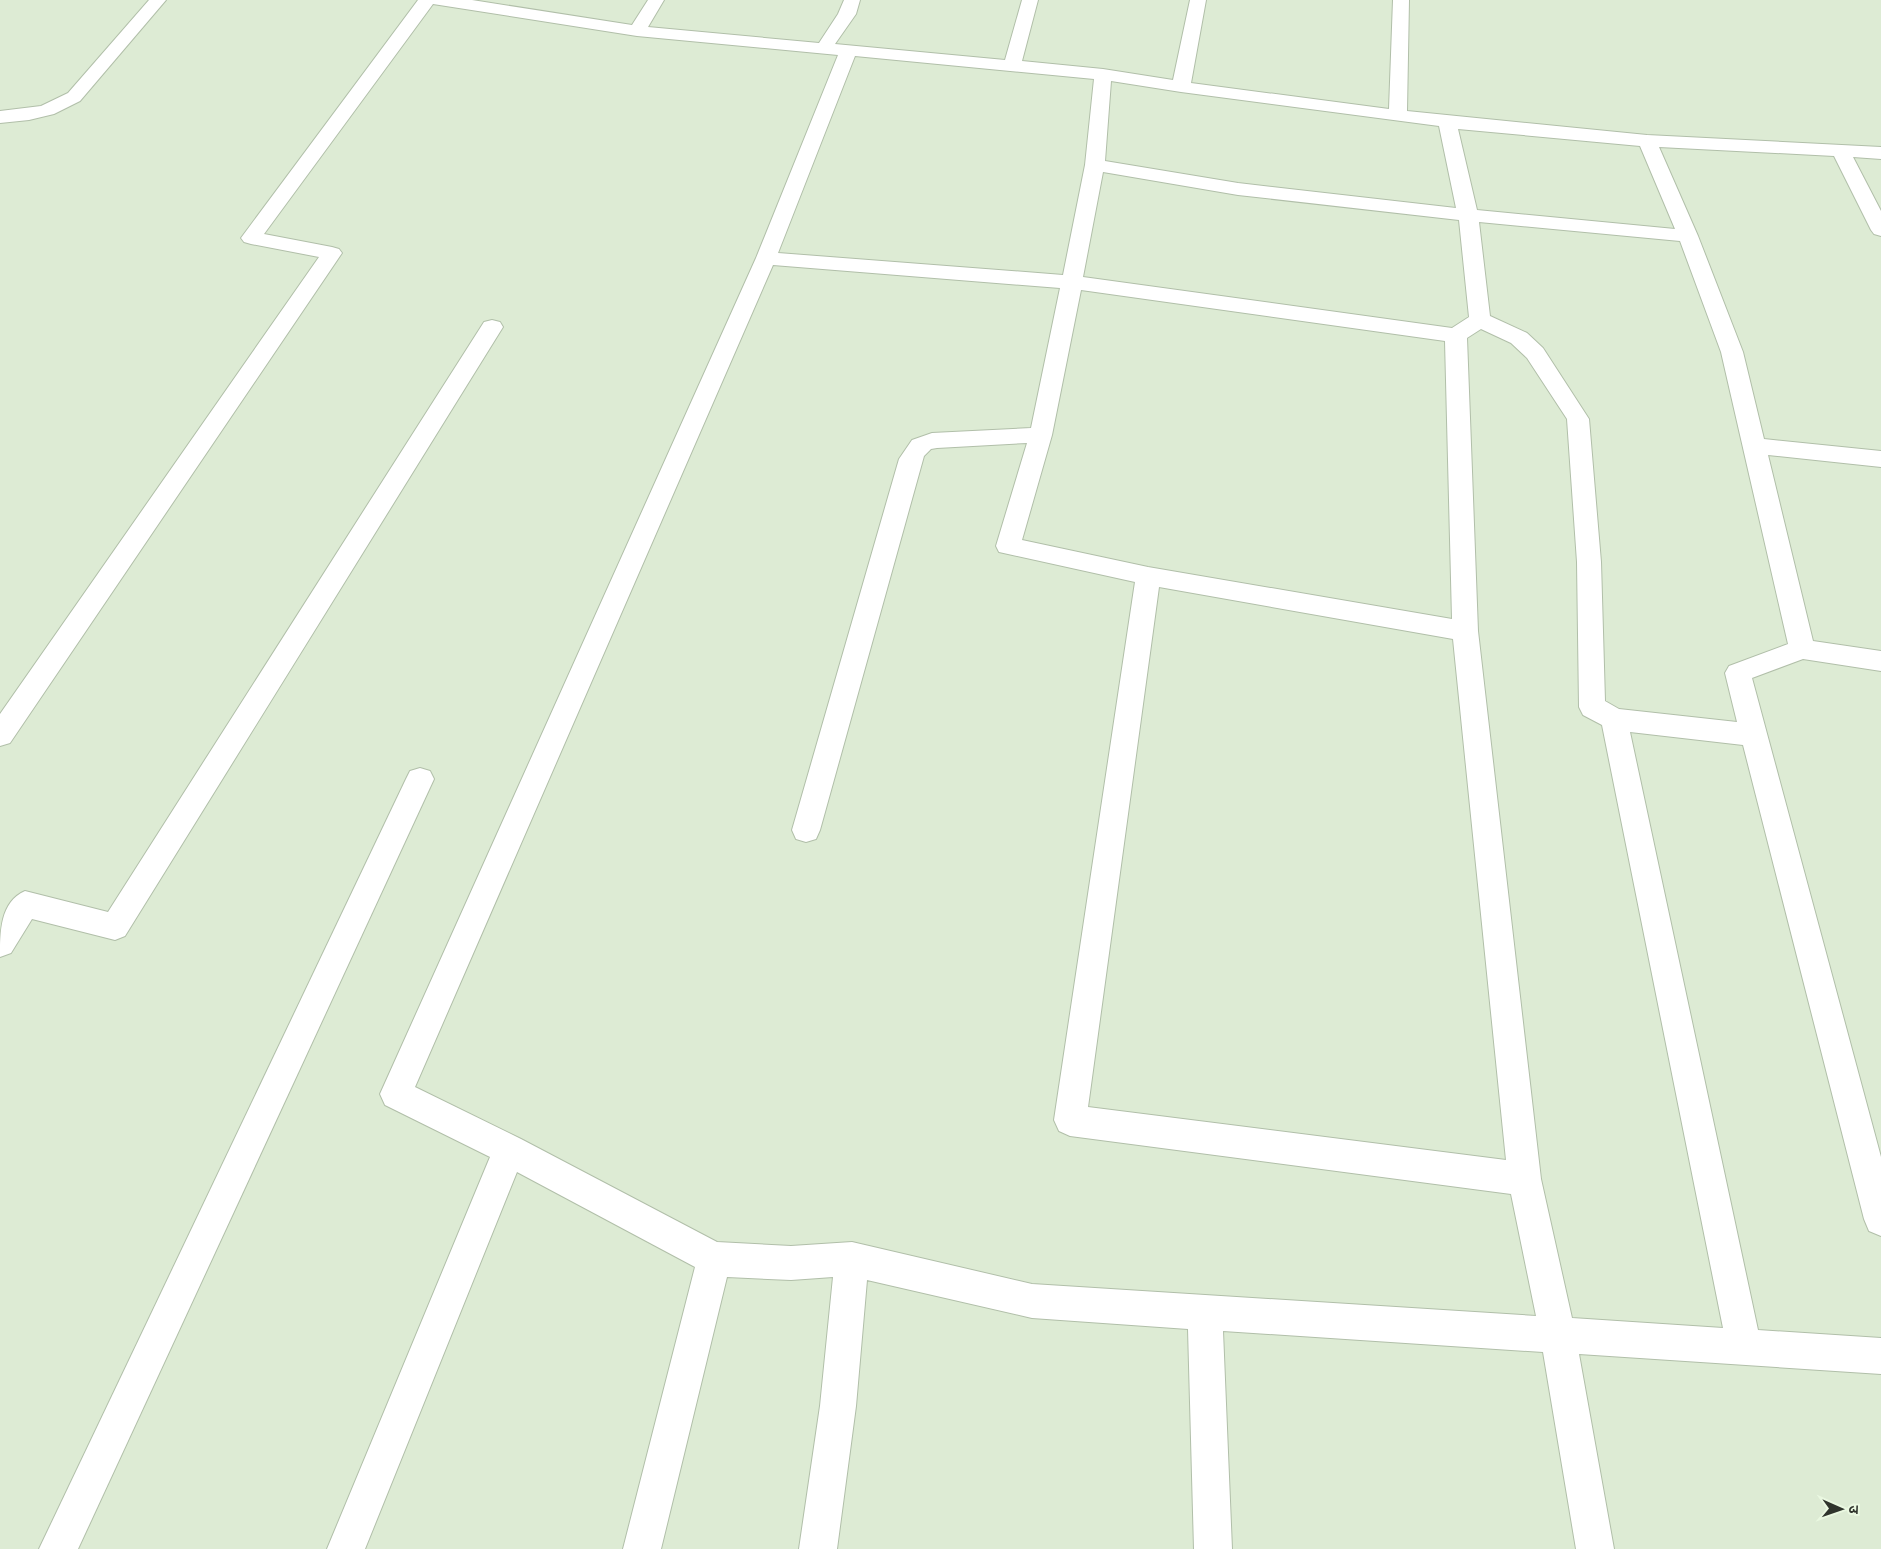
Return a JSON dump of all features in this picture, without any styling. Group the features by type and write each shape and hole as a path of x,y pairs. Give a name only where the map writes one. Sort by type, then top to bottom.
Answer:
{"street":[{"path":"0,117 44,112 60,106 74,97 158,0"},
{"path":"0,735 332,253 251,238 427,0"},
{"path":"439,0 485,3 637,31 1103,74 1181,87 1447,122 1647,141 1881,153"},
{"path":"637,31 656,0"},
{"path":"852,0 766,258 396,1094 509,1150 714,1259 791,1263 852,1259 1032,1301 1881,1356"},
{"path":"1012,66 1030,0"},
{"path":"1181,87 1198,0"},
{"path":"1398,115 1401,0"},
{"path":"1103,74 1095,165 1072,282 1041,435 1008,546 1148,576 1465,631"},
{"path":"1447,122 1468,215 1480,320"},
{"path":"1647,141 1688,236 1732,352 1802,649"},
{"path":"1840,150 1881,230"},
{"path":"1095,165 1238,188 1468,215 1688,236"},
{"path":"766,258 1072,282 1456,335 1480,320"},
{"path":"1480,320 1519,338 1535,353 1578,418 1589,562 1592,707 1614,719 1754,735"},
{"path":"0,944 25,904 115,927 492,327"},
{"path":"1456,335 1465,631 1524,1179 1558,1335 1595,1549"},
{"path":"806,830 916,447 928,441 943,439 1041,435"},
{"path":"1754,446 1881,459"},
{"path":"1148,576 1070,1120 1524,1179"},
{"path":"1881,661 1802,649 1738,673 1881,1219"},
{"path":"1614,719 1744,1347"},
{"path":"58,1549 420,778"},
{"path":"346,1549 509,1150"},
{"path":"642,1549 714,1259"},
{"path":"818,1549 838,1406 852,1259"},
{"path":"1205,1312 1213,1549"}]}
